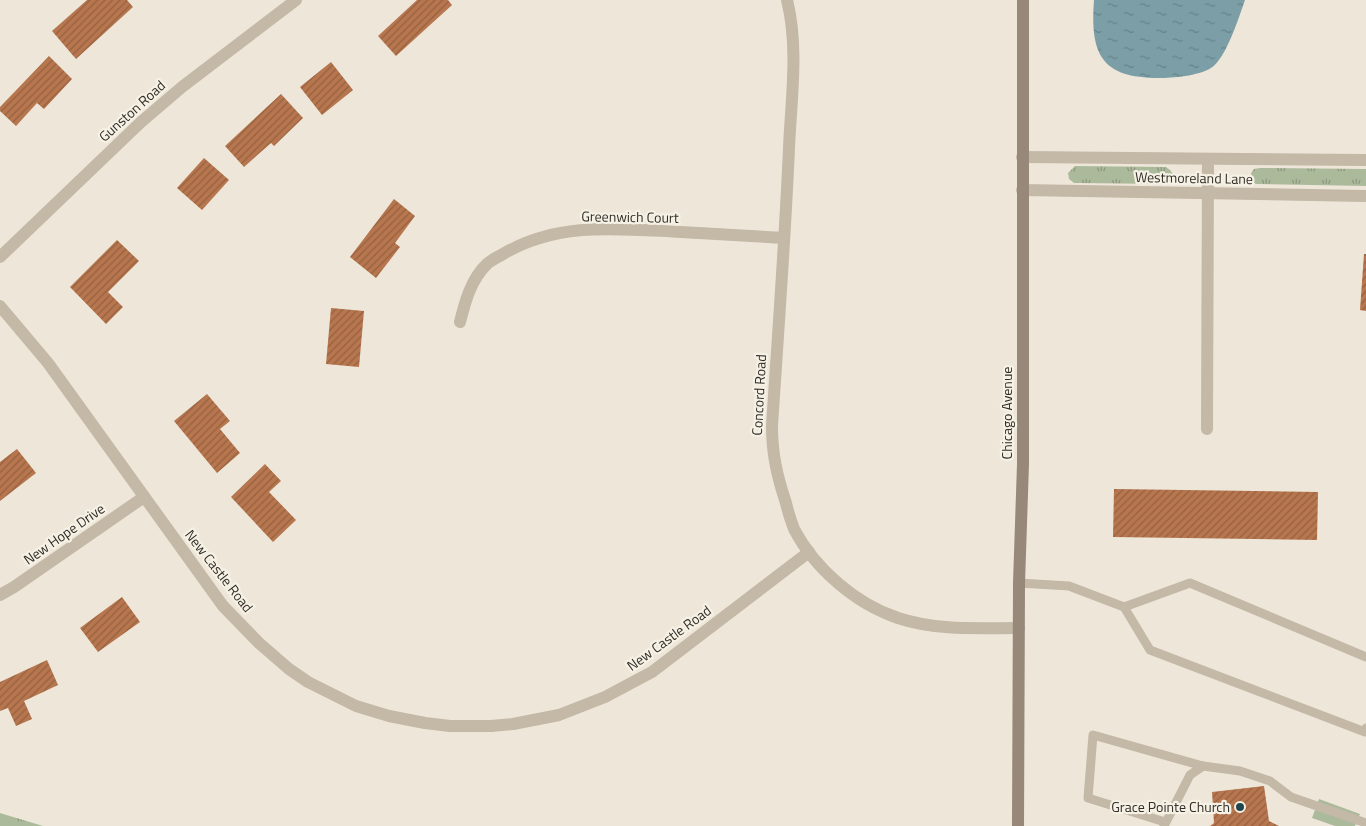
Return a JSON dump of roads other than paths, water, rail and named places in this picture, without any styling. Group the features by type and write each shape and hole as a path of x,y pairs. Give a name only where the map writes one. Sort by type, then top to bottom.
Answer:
{"main road":[{"name":"Chicago Avenue","path":"1018,826 1019,583 1023,464 1023,0"}],"street":[{"name":"Gunston Road","path":"0,257 147,116 296,0"},
{"name":"Concord Road","path":"787,0 791,17 794,52 772,444 776,472 794,528 809,552 828,573 847,590 875,608 898,618 953,628 1019,628"},
{"name":"Westmoreland Lane","path":"1022,157 1366,160"},
{"path":"1207,429 1208,160"},
{"name":"Westmoreland Lane","path":"1022,190 1366,196"},
{"name":"Greenwich Court","path":"460,322 466,298 475,280 487,264 512,249 536,239 586,229 620,229 784,238"},
{"name":"New Castle Road","path":"0,306 48,363 223,606 259,643 289,669 308,682 356,706 398,718 450,726 490,726 538,720 559,715 605,697 652,672 809,552"},
{"name":"New Hope Drive","path":"0,595 144,496"}],"lane":[{"path":"1019,583 1069,586 1124,607 1150,650 1364,732 1366,728"},
{"path":"1124,607 1190,583 1366,657"},
{"path":"1203,766 1190,775 1165,824 1088,798 1093,735 1203,766 1240,771 1270,781 1291,797 1366,823"}],"water":[{"path":"1094,0 1245,0 1227,47 1217,63 1206,71 1193,75 1159,78 1139,77 1124,73 1112,68 1103,59 1094,35"}],"place":[{"name":"Grace Pointe Church","path":"1240,807"}]}
